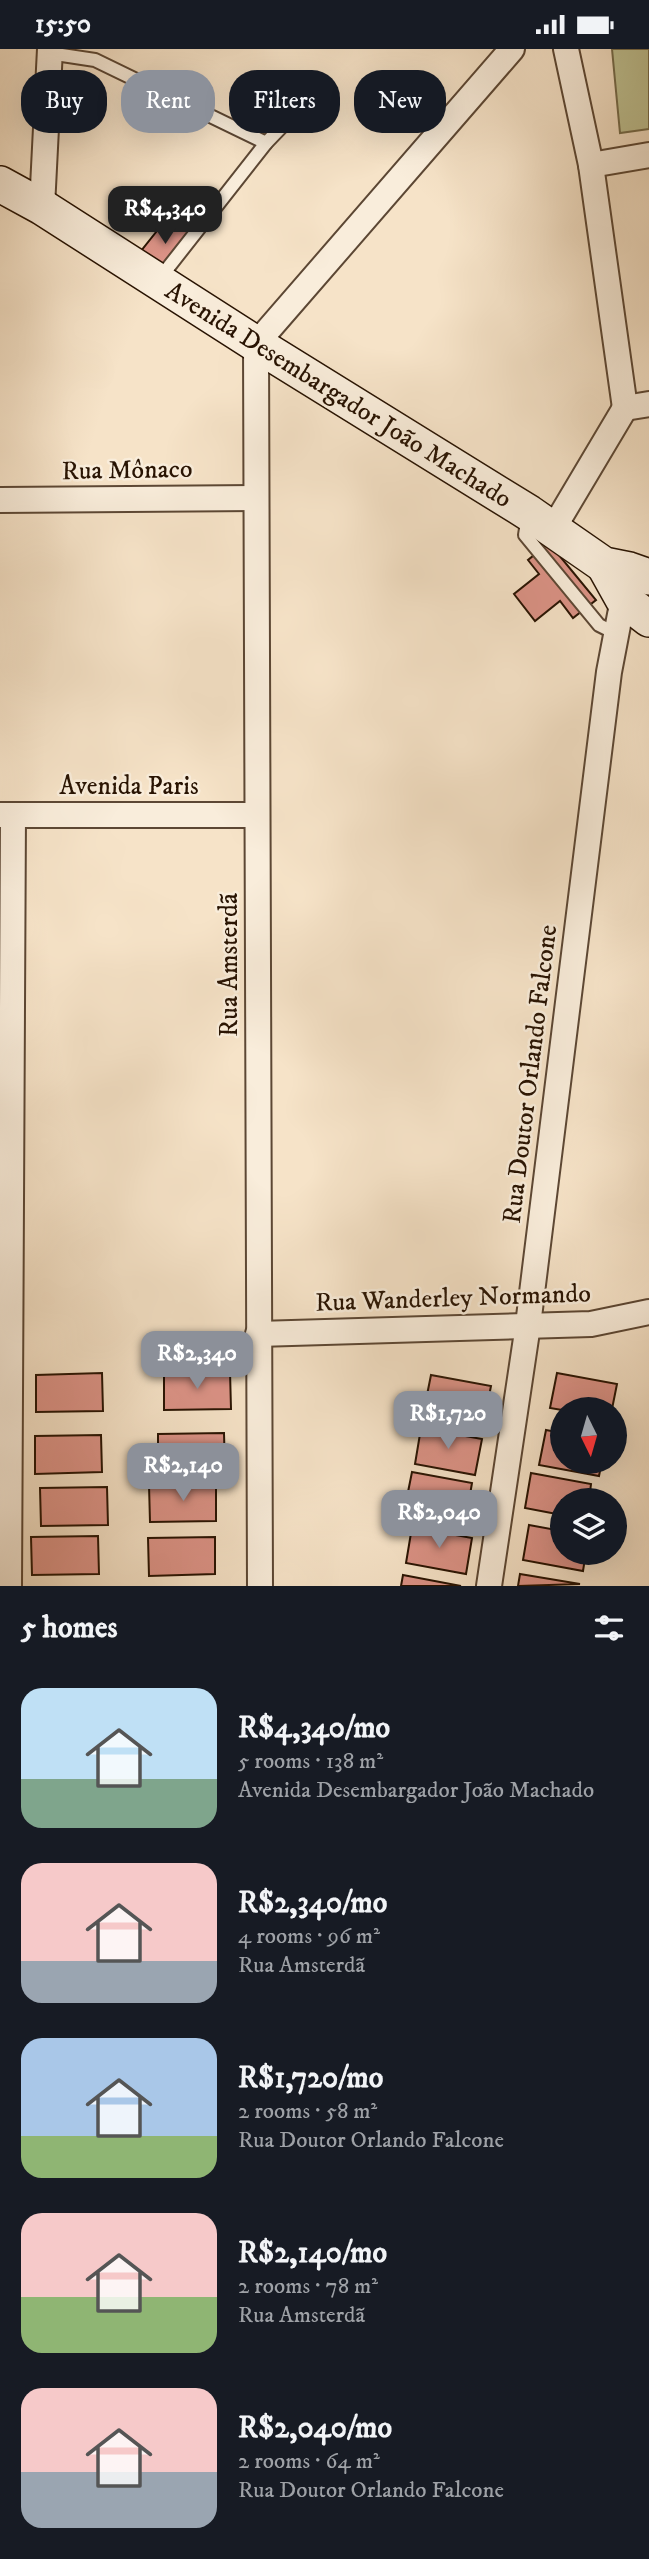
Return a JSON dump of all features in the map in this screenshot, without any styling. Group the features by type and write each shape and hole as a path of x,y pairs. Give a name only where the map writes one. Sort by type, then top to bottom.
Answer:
{"main road":[{"name":"Avenida Desembargador João Machado","path":"0,184 42,207 541,521 640,592"}],"street":[{"path":"256,344 512,49"},
{"path":"566,49 591,165 625,408"},
{"path":"42,207 50,51"},
{"path":"591,165 649,155"},
{"name":"Rua Amsterdã","path":"256,344 260,1586"},
{"path":"541,521 625,408 649,404"},
{"name":"Rua Mônaco","path":"0,500 256,498"},
{"name":"Rua Doutor Orlando Falcone","path":"489,1586 528,1325 615,633 640,592"},
{"path":"6,815 9,1586"},
{"name":"Avenida Paris","path":"6,815 257,815"},
{"name":"Rua Wanderley Normando","path":"258,1334 591,1324 649,1312"}],"lane":[{"path":"50,51 94,60 266,143"},
{"path":"158,281 276,133"},
{"path":"541,521 525,535 599,625 615,633"}],"green space":[{"path":"612,49 649,49 649,129 620,133"}],"building":[{"path":"172,212 198,231 158,281 133,261"},
{"path":"549,543 596,600 573,618 560,601 535,621 514,594 539,574 528,560"},
{"path":"230,1371 231,1409 164,1410 164,1372"},
{"path":"102,1373 103,1411 36,1412 36,1375"},
{"path":"557,1373 617,1384 614,1397 552,1397"},
{"path":"431,1375 491,1386 484,1421 424,1410"},
{"path":"421,1428 482,1439 475,1475 415,1464"},
{"path":"546,1430 550,1431 550,1467 539,1465"},
{"path":"224,1433 225,1470 158,1472 158,1434"},
{"path":"101,1435 102,1472 35,1474 35,1436"},
{"path":"412,1472 472,1483 466,1518 405,1507"},
{"path":"531,1473 591,1484 590,1488 550,1488 550,1513 525,1508"},
{"path":"216,1483 216,1521 150,1522 149,1485"},
{"path":"107,1487 108,1525 41,1526 40,1488"},
{"path":"529,1525 550,1529 550,1565 523,1560"},
{"path":"412,1527 472,1538 466,1574 406,1563"},
{"path":"98,1536 99,1574 32,1575 31,1537"},
{"path":"215,1537 215,1574 149,1576 148,1538"},
{"path":"550,1565 584,1565 583,1571"},
{"path":"520,1574 580,1584 518,1586"},
{"path":"403,1575 461,1586 401,1586"}]}
